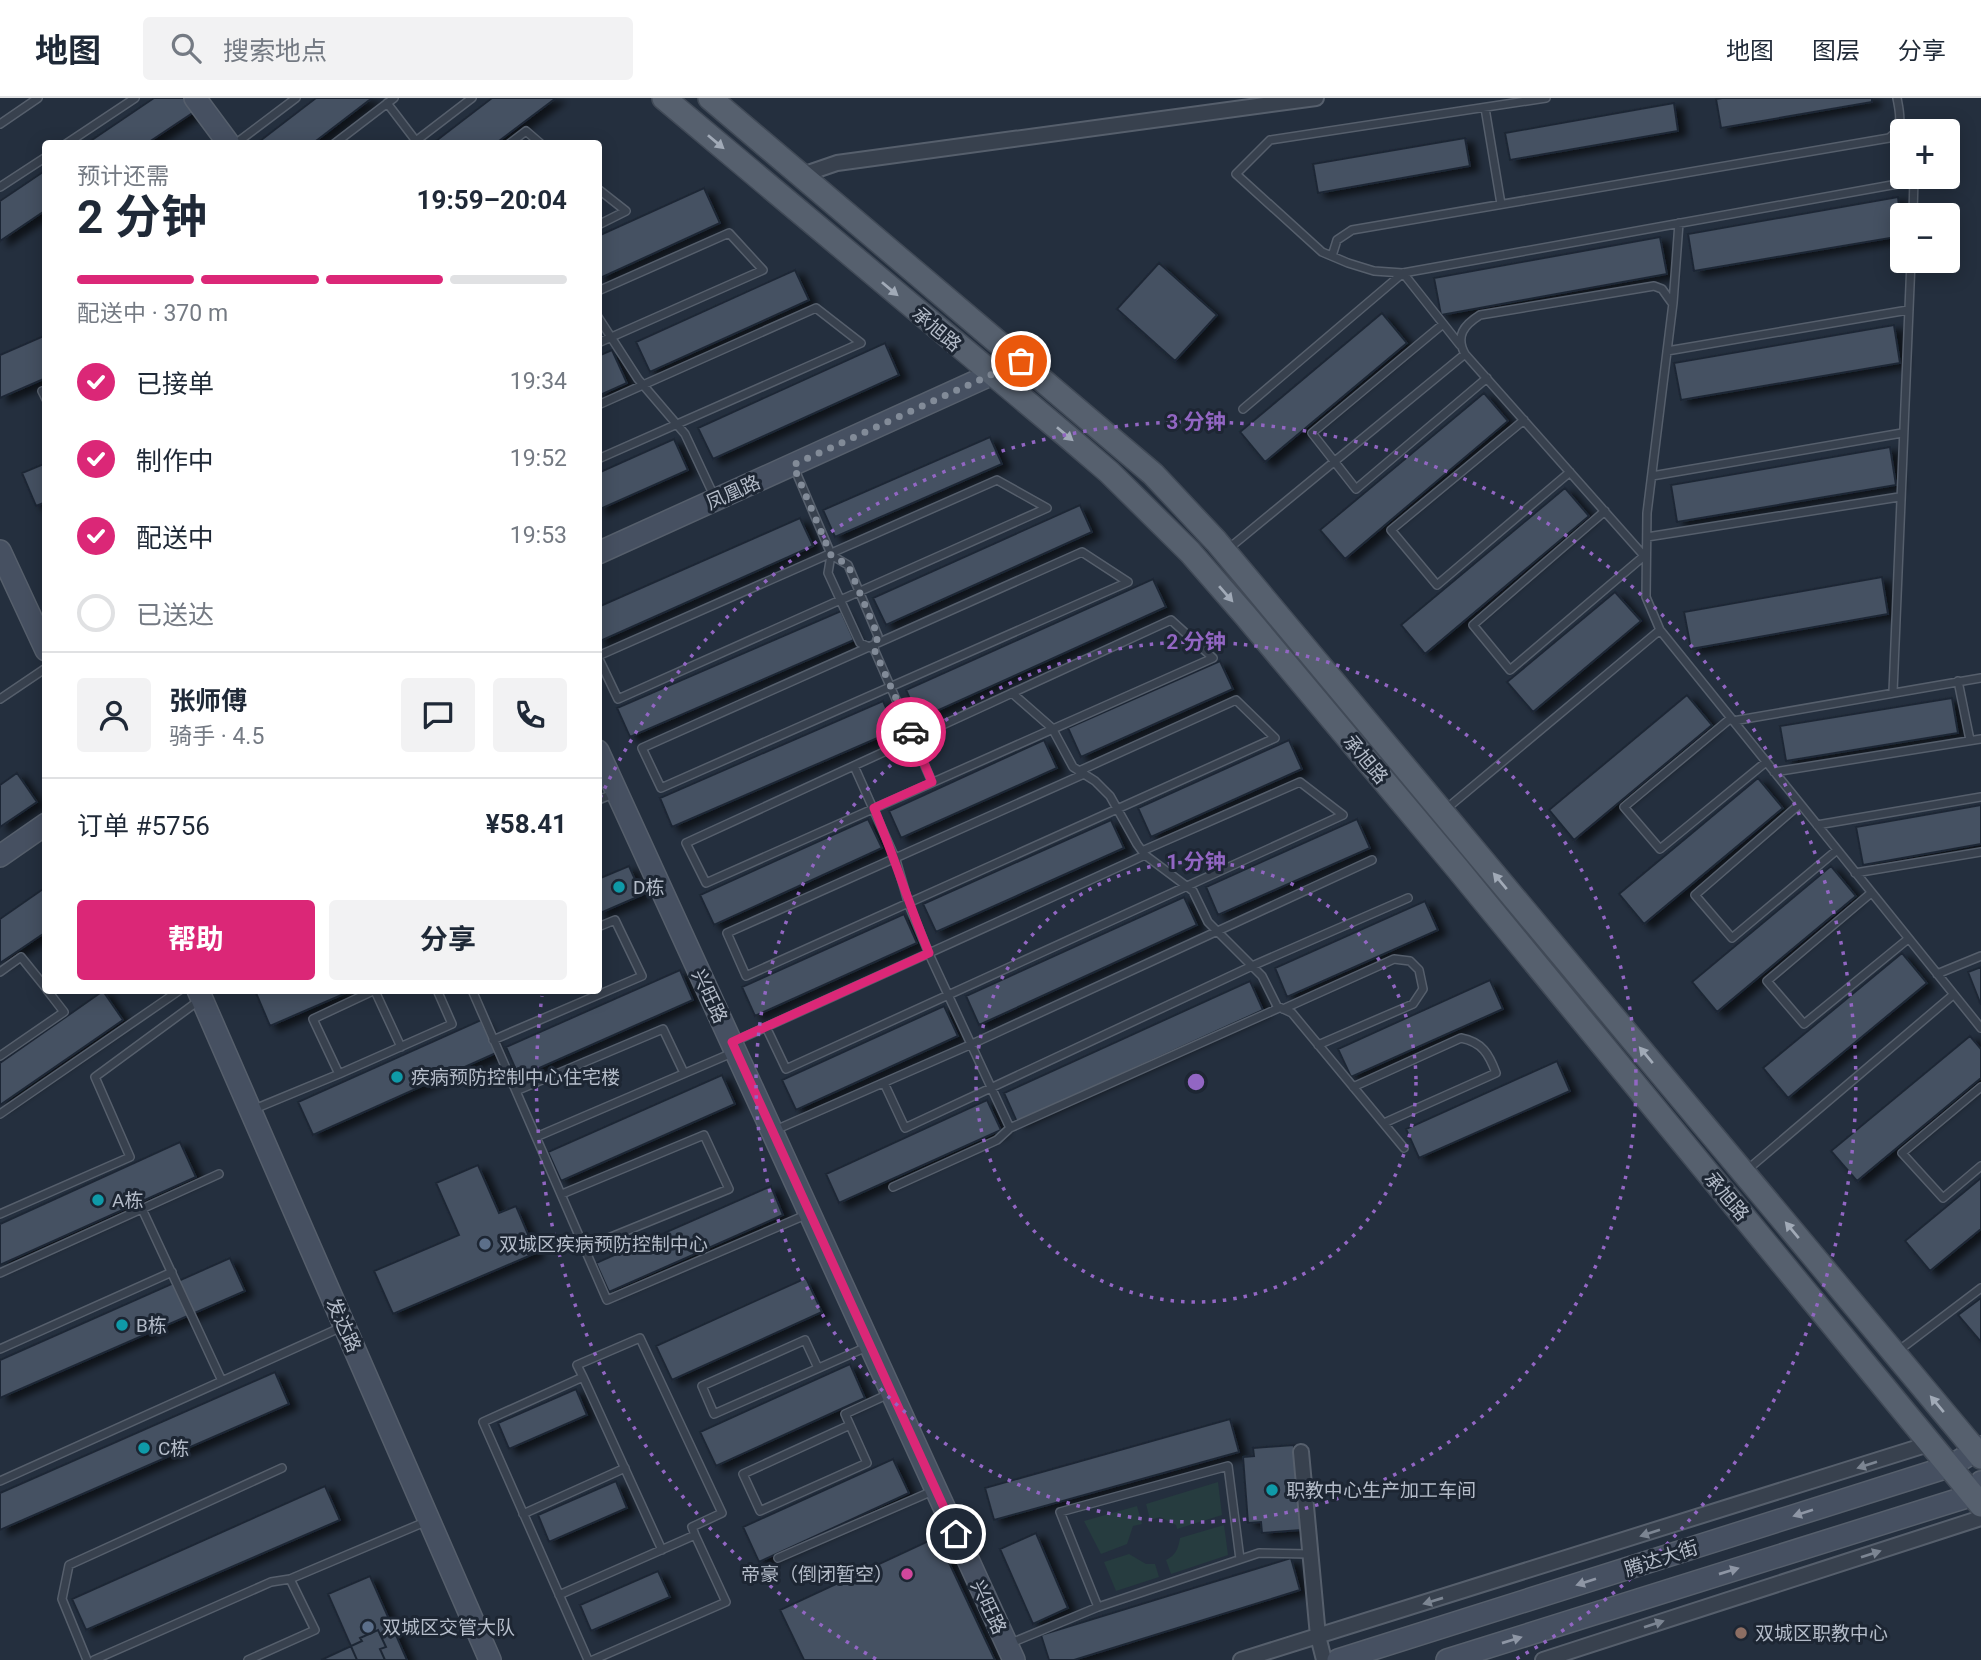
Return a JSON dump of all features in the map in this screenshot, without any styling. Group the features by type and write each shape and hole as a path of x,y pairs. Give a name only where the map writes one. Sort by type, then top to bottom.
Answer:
{"main road":[{"name":"承旭路","path":"664,98 1109,472 1190,552 1457,868 1951,1466 1978,1494"},
{"name":"承旭路","path":"710,98 1153,474 1225,551 1979,1451"}],"street":[{"path":"802,175 837,163 1316,98"},
{"path":"203,101 227,140"},
{"name":"凤凰路","path":"602,551 1021,361"},
{"path":"0,551 42,641"},
{"name":"兴旺路","path":"602,769 608,796 734,1047 1010,1652"},
{"path":"0,856 42,827"},
{"name":"发达路","path":"199,994 490,1660"},
{"path":"1241,1660 1932,1443"},
{"name":"腾达大街","path":"1338,1660 1951,1466 1979,1451"},
{"path":"1301,1452 1318,1636 1324,1660"},
{"name":"腾达大街","path":"1447,1660 1978,1494"},
{"path":"1543,1660 1981,1518"}],"lane":[{"path":"0,124 25,102 38,98"},
{"path":"72,140 135,98"},
{"path":"240,140 296,98"},
{"path":"417,140 472,98"},
{"path":"1546,98 1270,140 1236,174 1322,251 1374,271 1403,273 1890,183"},
{"path":"1897,98 1901,119"},
{"path":"339,140 391,101 413,140"},
{"path":"1485,108 1500,204"},
{"path":"514,140 526,131 536,140"},
{"path":"1332,256 1337,240 1352,230 1890,137"},
{"path":"0,187 42,160"},
{"path":"602,192 626,211 602,223"},
{"path":"1679,223 1673,303 1652,476 1645,557 1646,597 1660,630 1953,995 1977,1017 1981,1028"},
{"path":"602,289 729,233 763,270 602,341"},
{"path":"1403,273 1465,354 1645,557"},
{"path":"1243,408 1403,273"},
{"path":"1893,692 1899,497 1911,273"},
{"path":"1461,346 1463,330 1469,321 1480,315 1654,286 1662,289 1673,303"},
{"path":"602,403 816,308 861,344 602,457"},
{"path":"1667,351 1909,310"},
{"path":"602,323 643,385 685,434 715,500"},
{"path":"1443,324 1311,433 1356,489 1487,378"},
{"path":"1225,551 1465,354"},
{"path":"1524,420 1391,530 1437,585 1570,472"},
{"path":"1652,476 1902,433"},
{"path":"793,465 831,554 828,573 860,643 872,646"},
{"path":"602,654 997,480 1047,508 618,699 602,665"},
{"path":"1647,537 1899,497"},
{"path":"1605,511 1473,625 1510,670 1645,557"},
{"path":"1082,552 1128,582 661,788 642,748 872,646 1082,552"},
{"path":"831,554 848,565 878,636 872,646"},
{"path":"1171,620 1213,657 706,883 686,843 1012,693 1171,620"},
{"path":"1443,812 1660,630"},
{"path":"872,646 932,782"},
{"path":"0,699 42,671"},
{"path":"1766,762 1660,849 1624,807 1732,720 1981,678"},
{"path":"1958,681 1970,740"},
{"path":"1012,693 1052,728 1073,767 1095,781 1117,807 1144,853 1193,891 1208,922 1262,976 1281,1008 1292,1013 1404,1148"},
{"path":"1236,700 1275,738 1117,807 746,976 727,933 1236,700"},
{"path":"1774,772 1981,739"},
{"path":"854,766 895,858 908,902 929,953 1010,1128"},
{"path":"536,1137 684,1073 766,1027 1300,782 1343,815 786,1069 766,1027"},
{"path":"1817,825 1981,797"},
{"path":"1800,804 1695,895 1732,938 1837,850"},
{"path":"1855,873 1981,852"},
{"path":"772,1132 972,1044 1372,860"},
{"path":"1871,893 1767,981 1804,1024 1908,939"},
{"path":"884,1083 905,1128 1252,966 1408,898"},
{"path":"602,925 615,920 642,976 602,993"},
{"path":"1937,974 1981,956"},
{"path":"0,971 21,957 42,984"},
{"path":"893,1187 998,1140 1010,1128 1394,959 1410,961 1419,970 1423,989 1413,1004 1318,1045"},
{"path":"0,1056 64,1012 50,994"},
{"path":"0,1114 174,994"},
{"path":"0,1214 130,1157 95,1077 199,994"},
{"path":"339,1074 313,1019 366,994"},
{"path":"377,994 401,1047"},
{"path":"250,1111 452,1024 439,994"},
{"path":"474,994 607,1300 809,1213"},
{"path":"493,1040 600,994"},
{"path":"1744,1173 1953,995"},
{"path":"516,1091 663,1029 684,1073"},
{"path":"1353,1087 1461,1038 1475,1041 1490,1056 1496,1073 1384,1123"},
{"path":"1981,1087 1902,1153 1943,1198 1981,1166"},
{"path":"562,1194 704,1135 729,1189 584,1248"},
{"path":"0,1273 219,1174"},
{"path":"142,1209 222,1381"},
{"path":"0,1349 172,1272"},
{"path":"1895,1354 1981,1288"},
{"path":"0,1481 344,1326"},
{"path":"583,1377 483,1422 559,1595 591,1660 726,1602 692,1527 722,1513 640,1338 577,1365 583,1377 625,1468 662,1550"},
{"path":"818,1368 805,1340 702,1385 714,1414 869,1346"},
{"path":"850,1425 743,1474 760,1511 867,1463 850,1425 845,1414 891,1393"},
{"path":"1098,1607 1060,1512 1228,1466 1240,1559"},
{"path":"88,1660 62,1599 69,1565 282,1468"},
{"path":"523,1514 625,1468"},
{"path":"778,1558 936,1489"},
{"path":"94,1660 271,1582 290,1579 429,1520"},
{"path":"559,1595 695,1535"},
{"path":"1010,1652 1098,1607 1240,1559 1259,1553 1309,1553"},
{"path":"248,1660 315,1630 290,1579"}],"green space":[{"path":"1218,1482 1222,1515 1177,1529 1176,1525 1160,1517 1150,1520 1146,1504"},
{"path":"1137,1506 1142,1524 1133,1526 1127,1544 1101,1554 1084,1521"},
{"path":"1224,1525 1228,1555 1171,1574 1166,1560 1176,1551 1180,1538"},
{"path":"1129,1554 1146,1564 1155,1564 1159,1577 1116,1591 1104,1562"}],"building":[{"path":"154,98 185,98 194,112 152,140 92,140"},
{"path":"316,98 372,98 317,140 261,140"},
{"path":"492,98 556,98 500,140 437,140"},
{"path":"1872,98 1872,102 1721,128 1716,99"},
{"path":"1674,103 1678,131 1510,160 1505,133"},
{"path":"1465,138 1470,166 1318,193 1313,164"},
{"path":"42,173 42,213 0,241 0,201"},
{"path":"704,188 720,223 602,277 602,234"},
{"path":"1898,197 1899,203 1890,203 1890,238 1694,271 1688,234"},
{"path":"1660,237 1667,274 1441,315 1434,278"},
{"path":"1159,263 1217,315 1175,361 1117,309"},
{"path":"795,270 809,300 650,372 636,342"},
{"path":"1382,313 1407,343 1265,462 1240,432"},
{"path":"1894,325 1900,363 1681,400 1674,363"},
{"path":"42,337 42,380 0,398 0,355"},
{"path":"885,343 899,375 713,459 698,428"},
{"path":"612,350 627,383 602,394 602,354"},
{"path":"1484,393 1508,421 1345,559 1320,530"},
{"path":"990,437 1002,464 835,537 823,510"},
{"path":"674,439 688,470 602,508 602,471"},
{"path":"1890,447 1896,485 1677,522 1671,485"},
{"path":"42,465 42,504 36,506 22,473"},
{"path":"1565,488 1589,516 1425,654 1401,625"},
{"path":"1080,505 1092,532 886,625 873,598"},
{"path":"800,518 813,546 602,640 602,605"},
{"path":"1882,577 1888,614 1691,649 1684,612"},
{"path":"1153,579 1166,607 919,719 906,690"},
{"path":"1615,592 1641,621 1533,712 1507,682"},
{"path":"841,611 854,640 630,737 617,708"},
{"path":"1220,661 1233,689 1081,757 1068,728"},
{"path":"1687,695 1712,725 1574,840 1549,810"},
{"path":"1952,698 1958,733 1786,761 1780,726"},
{"path":"883,701 896,730 672,827 660,798"},
{"path":"1044,740 1057,768 901,838 889,811"},
{"path":"1289,740 1302,769 1151,837 1138,808"},
{"path":"17,773 37,802 0,827 0,785"},
{"path":"1758,778 1783,808 1644,924 1619,894"},
{"path":"1981,805 1981,844 1863,865 1856,827"},
{"path":"868,819 882,848 714,925 700,895"},
{"path":"1357,819 1370,848 1218,915 1206,887"},
{"path":"1111,820 1124,848 936,932 923,904"},
{"name":"D栋","path":"629,866 642,895 602,912 602,877"},
{"path":"1831,866 1856,896 1717,1012 1692,982"},
{"path":"42,890 42,935 0,963 0,919"},
{"path":"1184,897 1197,925 979,1025 966,996"},
{"path":"1425,901 1438,930 1287,997 1275,968"},
{"path":"904,914 917,943 755,1016 742,987"},
{"path":"1902,953 1927,983 1788,1098 1763,1068"},
{"path":"1981,967 1981,1005 1968,972"},
{"path":"680,970 693,1000 519,1077 506,1047"},
{"path":"1490,980 1503,1009 1351,1077 1338,1049"},
{"path":"1250,981 1263,1010 1017,1122 1004,1093"},
{"path":"99,994 105,994 123,1020 0,1105 0,1063"},
{"path":"256,994 344,994 270,1026"},
{"path":"944,1006 958,1036 796,1110 782,1080"},
{"name":"疾病预防控制中心住宅楼","path":"481,1020 496,1053 313,1135 298,1102"},
{"path":"1970,1036 1981,1049 1981,1078 1857,1181 1831,1151"},
{"path":"1557,1061 1570,1091 1419,1158 1406,1129"},
{"path":"722,1075 735,1104 561,1181 548,1152"},
{"path":"987,1100 1001,1130 839,1203 826,1174"},
{"name":"A栋","path":"180,1142 196,1177 0,1265 0,1224"},
{"name":"双城区疾病预防控制中心","path":"478,1165 499,1213 516,1206 536,1253 393,1314 374,1271 459,1235 436,1183"},
{"path":"1981,1178 1981,1229 1930,1271 1905,1241"},
{"path":"771,1186 783,1215 609,1292 596,1263"},
{"name":"B栋","path":"230,1258 245,1291 0,1398 0,1360"},
{"path":"806,1278 822,1312 672,1380 656,1346"},
{"path":"1981,1298 1981,1342 1958,1315"},
{"path":"850,1364 865,1398 716,1466 700,1432"},
{"name":"C栋","path":"275,1372 289,1404 0,1530 0,1493"},
{"path":"576,1389 587,1415 509,1449 498,1423"},
{"path":"1230,1419 1239,1452 994,1520 985,1488"},
{"name":"职教中心生产加工车间","path":"1294,1445 1301,1530 1262,1533 1261,1522 1248,1523 1243,1457 1254,1456 1253,1448"},
{"path":"893,1459 909,1493 759,1562 743,1527"},
{"path":"616,1481 627,1508 549,1542 538,1515"},
{"path":"325,1486 340,1520 86,1630 72,1599"},
{"path":"1036,1533 1068,1608 1033,1624 1000,1549"},
{"name":"帝豪（倒闭暂空）","path":"937,1537 995,1660 804,1660 780,1610"},
{"path":"1291,1558 1300,1590 1074,1660 1049,1660 1041,1635"},
{"path":"658,1571 670,1597 591,1631 580,1605"},
{"name":"双城区交管大队","path":"370,1576 407,1660 357,1660 328,1594"},
{"path":"378,1630 386,1647 380,1649 385,1660 321,1660 362,1641 360,1638"}],"way so far":[{"path":"911,732 874,649 878,636 848,565 831,555 793,465 1021,361"}],"place":[{"name":"D栋","path":"619,887"},
{"name":"疾病预防控制中心住宅楼","path":"397,1077"},
{"name":"A栋","path":"98,1200"},
{"name":"双城区疾病预防控制中心","path":"485,1244"},
{"name":"B栋","path":"122,1325"},
{"name":"C栋","path":"144,1448"},
{"name":"职教中心生产加工车间","path":"1272,1490"},
{"name":"帝豪（倒闭暂空）","path":"907,1574"},
{"name":"双城区交管大队","path":"368,1627"},
{"name":"双城区职教中心","path":"1741,1633"}],"route":[{"path":"911,732 932,782 874,808 896,860 909,905 929,953 732,1042 956,1534"}]}
